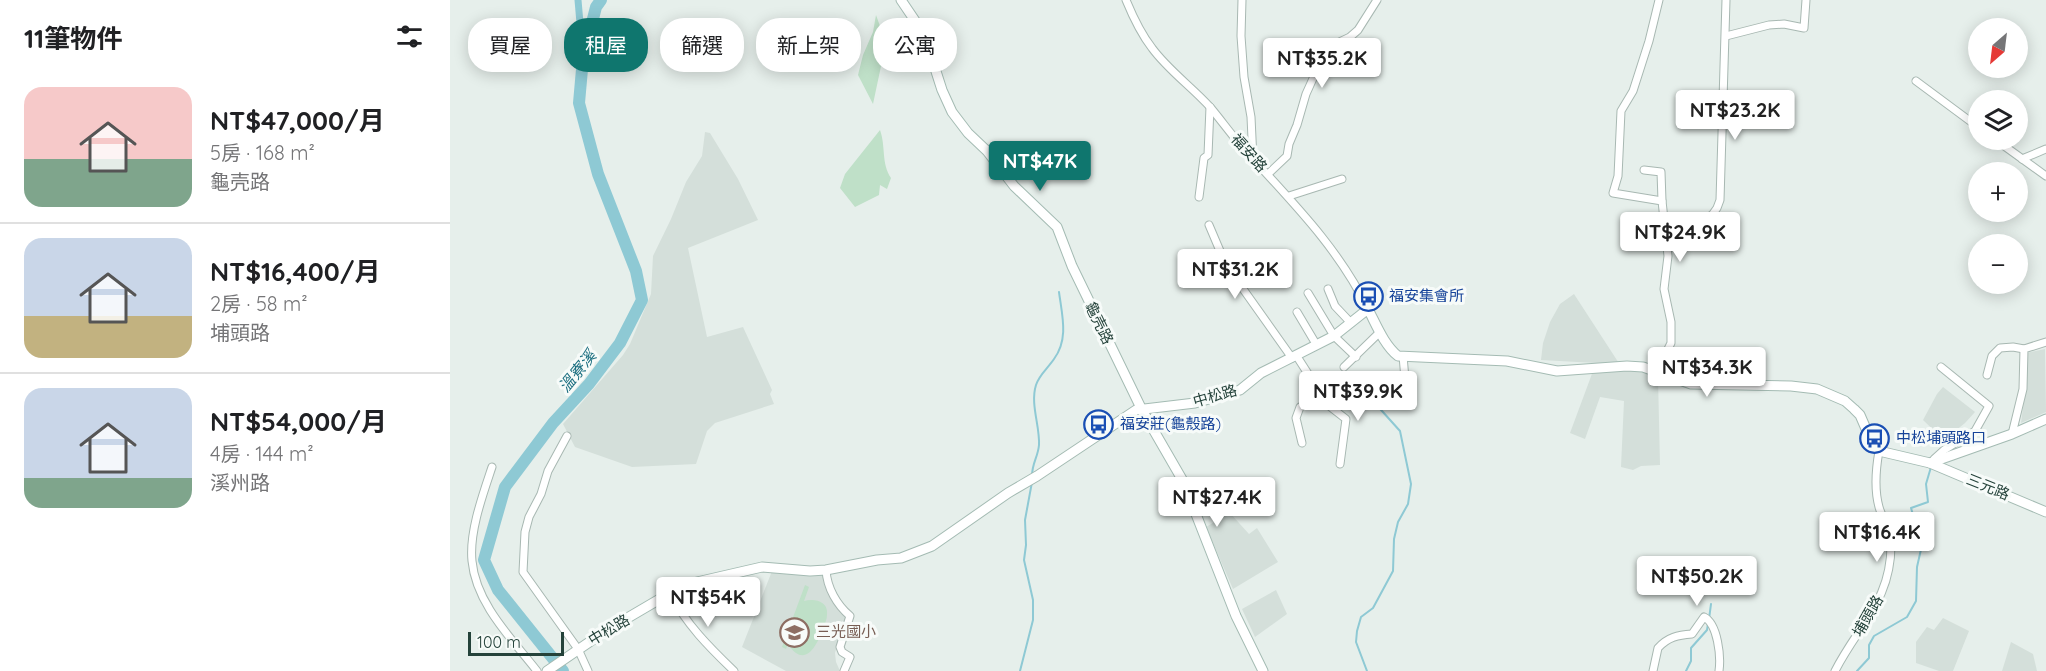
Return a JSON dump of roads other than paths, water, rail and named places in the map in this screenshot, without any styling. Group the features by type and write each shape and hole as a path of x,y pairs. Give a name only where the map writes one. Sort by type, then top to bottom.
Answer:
{"street":[{"name":"龜壳路","path":"901,0 924,34 942,90 952,112 1014,186 1057,227 1072,266 1142,410 1183,481 1236,616 1263,671"},
{"name":"福安路","path":"1126,0 1153,50 1210,107 1254,160 1289,196 1341,262 1368,309"},
{"path":"1242,0 1241,36 1244,77 1251,117 1254,160"},
{"path":"1268,174 1287,156 1306,94 1331,46 1350,37 1358,30 1377,0"},
{"path":"1659,0 1633,91 1622,111 1618,176 1613,193 1662,201"},
{"path":"1666,241 1712,215 1720,200 1726,0"},
{"path":"1726,36 1769,25 1784,24 1804,28 1806,0"},
{"path":"1916,81 1968,120"},
{"path":"1199,197 1204,158 1208,155 1210,107"},
{"path":"2022,159 2046,149"},
{"path":"2010,150 2046,176"},
{"path":"1644,170 1661,172 1668,256 1664,289 1671,322 1671,343 1658,371"},
{"path":"1289,196 1342,178"},
{"path":"1209,225 1226,265 1328,405 1346,419 1340,464"},
{"path":"1328,289 1335,306 1351,323"},
{"path":"1308,293 1334,336 1356,357"},
{"name":"中松路","path":"548,670 574,651 670,593 697,582 762,567 826,570 877,560 901,558 932,546 1008,493 1136,410 1195,403 1240,390 1261,373 1334,336 1368,309"},
{"path":"1368,309 1380,332 1398,356 1507,361 1557,371 1643,367 1691,384 1791,386 1817,389 1845,401 1854,409 1860,415 1873,445 1879,451 1930,463 2012,434 2046,419"},
{"path":"1297,312 1316,344"},
{"path":"1344,368 1380,332"},
{"path":"1987,375 1992,356 2000,348 2024,349 2046,342"},
{"path":"2012,434 2023,389 2024,349"},
{"path":"1403,356 1407,401"},
{"path":"1930,463 1944,450 1975,431 1989,406 1941,367"},
{"path":"1302,443 1296,418 1300,407 1322,395"},
{"path":"567,436 548,471 525,532 523,572 588,671"},
{"name":"埔頭路","path":"1834,671 1880,598 1888,573 1890,538 1877,497 1879,451"},
{"name":"三元路","path":"1930,463 2046,512"},
{"path":"492,467 476,518 472,561 482,596 491,612 537,671"},
{"path":"826,570 826,578 834,598 850,616 840,647 842,652 850,657 844,671"},
{"path":"670,593 679,611 694,631 734,671"},
{"path":"1653,671 1658,648 1663,642 1679,635 1692,634 1704,617 1711,620 1714,627 1720,661 1719,671"}],"waterway":[{"path":"578,0 580,18"},
{"name":"溫寮溪","path":"563,671 498,590 484,560 505,487 553,423 589,384 620,343 642,300 636,271 598,174 579,103 583,58 596,7 601,0"},
{"path":"1032,476 1039,445 1034,392 1039,378 1052,362 1062,343 1063,318 1059,292"},
{"path":"1367,671 1356,642 1357,631 1361,617 1373,608 1393,571 1394,539 1398,522 1408,504 1411,484 1400,431 1373,401"},
{"path":"1857,671 1869,658 1869,645 1874,636 1907,617 1916,601 1917,567 1922,545 1911,508 1928,502 1926,484 1931,467"},
{"path":"1020,671 1033,620 1033,600 1024,560 1025,520 1032,482"},
{"path":"1709,619 1711,604"},
{"path":"1686,671 1691,661 1691,648 1707,630 1708,624"}],"place":[{"name":"福安集會所","path":"1368,296"},
{"name":"福安莊(龜殼路)","path":"1099,424"},
{"name":"中松埔頭路口","path":"1875,438"},
{"name":"三光國小","path":"795,632"}]}
